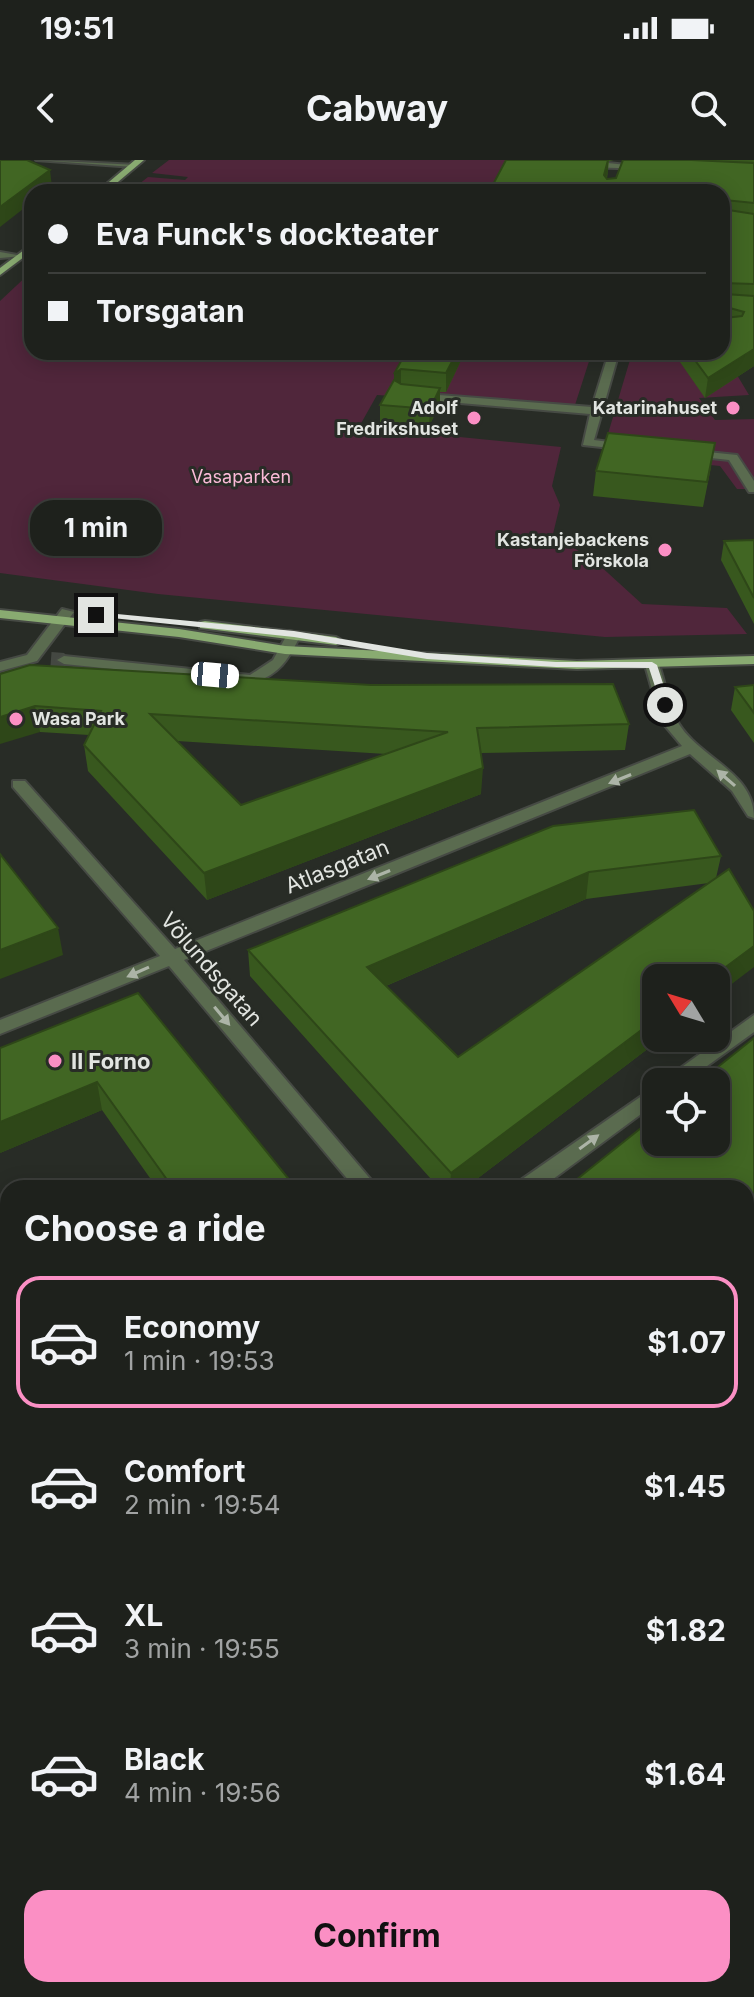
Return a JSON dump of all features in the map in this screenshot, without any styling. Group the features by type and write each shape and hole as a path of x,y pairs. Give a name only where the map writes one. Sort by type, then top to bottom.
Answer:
{"main road":[{"path":"104,175 120,162"},
{"path":"111,184 137,162"},
{"path":"1,255 17,243"},
{"path":"0,272 24,253"},
{"path":"0,604 285,650 556,664 652,665 754,660"},
{"path":"0,614 294,634 427,656"}],"street":[{"path":"40,160 137,162"},
{"path":"583,160 585,165 618,164 659,169"},
{"path":"614,177 618,164"},
{"path":"1,255 19,256"},
{"path":"612,360 587,443 645,449"},
{"path":"401,395 597,411"},
{"path":"675,451 733,457 753,489"},
{"path":"0,667 32,658 63,616"},
{"path":"64,660 251,679 268,675 294,634"},
{"path":"652,665 669,721 692,748 738,788 754,813"},
{"name":"Atlasgatan","path":"0,1027 692,748"},
{"name":"Völundsgatan","path":"19,784 360,1180"},
{"path":"690,1068 754,1022"},
{"path":"537,1180 642,1103"}],"green space":[{"path":"169,160 513,160 497,184 139,184 148,177 185,180 188,177 152,173"},
{"name":"Vasaparken","path":"24,278 24,360 589,360 575,405 396,390 392,396 377,395 359,427 561,447 552,486 560,505 553,534 597,563 642,604 727,608 747,634 605,637 158,594 0,573 0,301"},
{"path":"630,360 728,360 749,395 699,398 715,420 754,419 754,489 737,489 720,466 602,454"}],"building":[{"path":"0,160 27,160 50,170 31,184 24,184 24,189 0,207"},
{"path":"506,160 608,160 604,175 607,179 616,178 623,160 754,163 754,203 730,201 730,184 493,184"},
{"path":"730,210 754,214 754,284 730,283"},
{"path":"730,294 754,296 754,349 708,378 695,360 730,360 730,317 742,316 744,312 730,308"},
{"path":"402,360 453,360 446,373 401,369 394,374"},
{"path":"394,380 401,384 440,388 430,409 380,405"},
{"path":"608,433 715,443 707,482 596,471"},
{"path":"754,540 754,598 724,541"},
{"path":"30,665 371,685 613,684 629,724 477,728 483,768 204,873 84,745 101,711 35,706 0,717 0,674","holes":["150,714 448,732 241,805"]},
{"path":"754,685 754,713 735,687"},
{"path":"694,810 721,856 589,872 367,967 458,1057 729,869 754,911 754,946 730,964 642,964 642,1030 451,1173 248,950 553,826"},
{"path":"0,854 58,928 0,950"},
{"path":"138,993 290,1180 167,1180 97,1082 0,1122 0,1048"},
{"path":"754,1038 754,1180 576,1180 642,1127 642,1156 730,1156 730,1068 716,1068"}],"tunnel":[{"path":"51,659 64,660"}],"place":[{"name":"Katarinahuset","path":"733,408"},
{"name":"Adolf Fredrikshuset","path":"474,418"},
{"name":"Kastanjebackens Förskola","path":"665,550"},
{"name":"Wasa Park","path":"16,719"},
{"name":"Il Forno","path":"55,1061"}],"route":[{"path":"96,615 294,634 427,656 556,664 652,665 665,705"}]}
